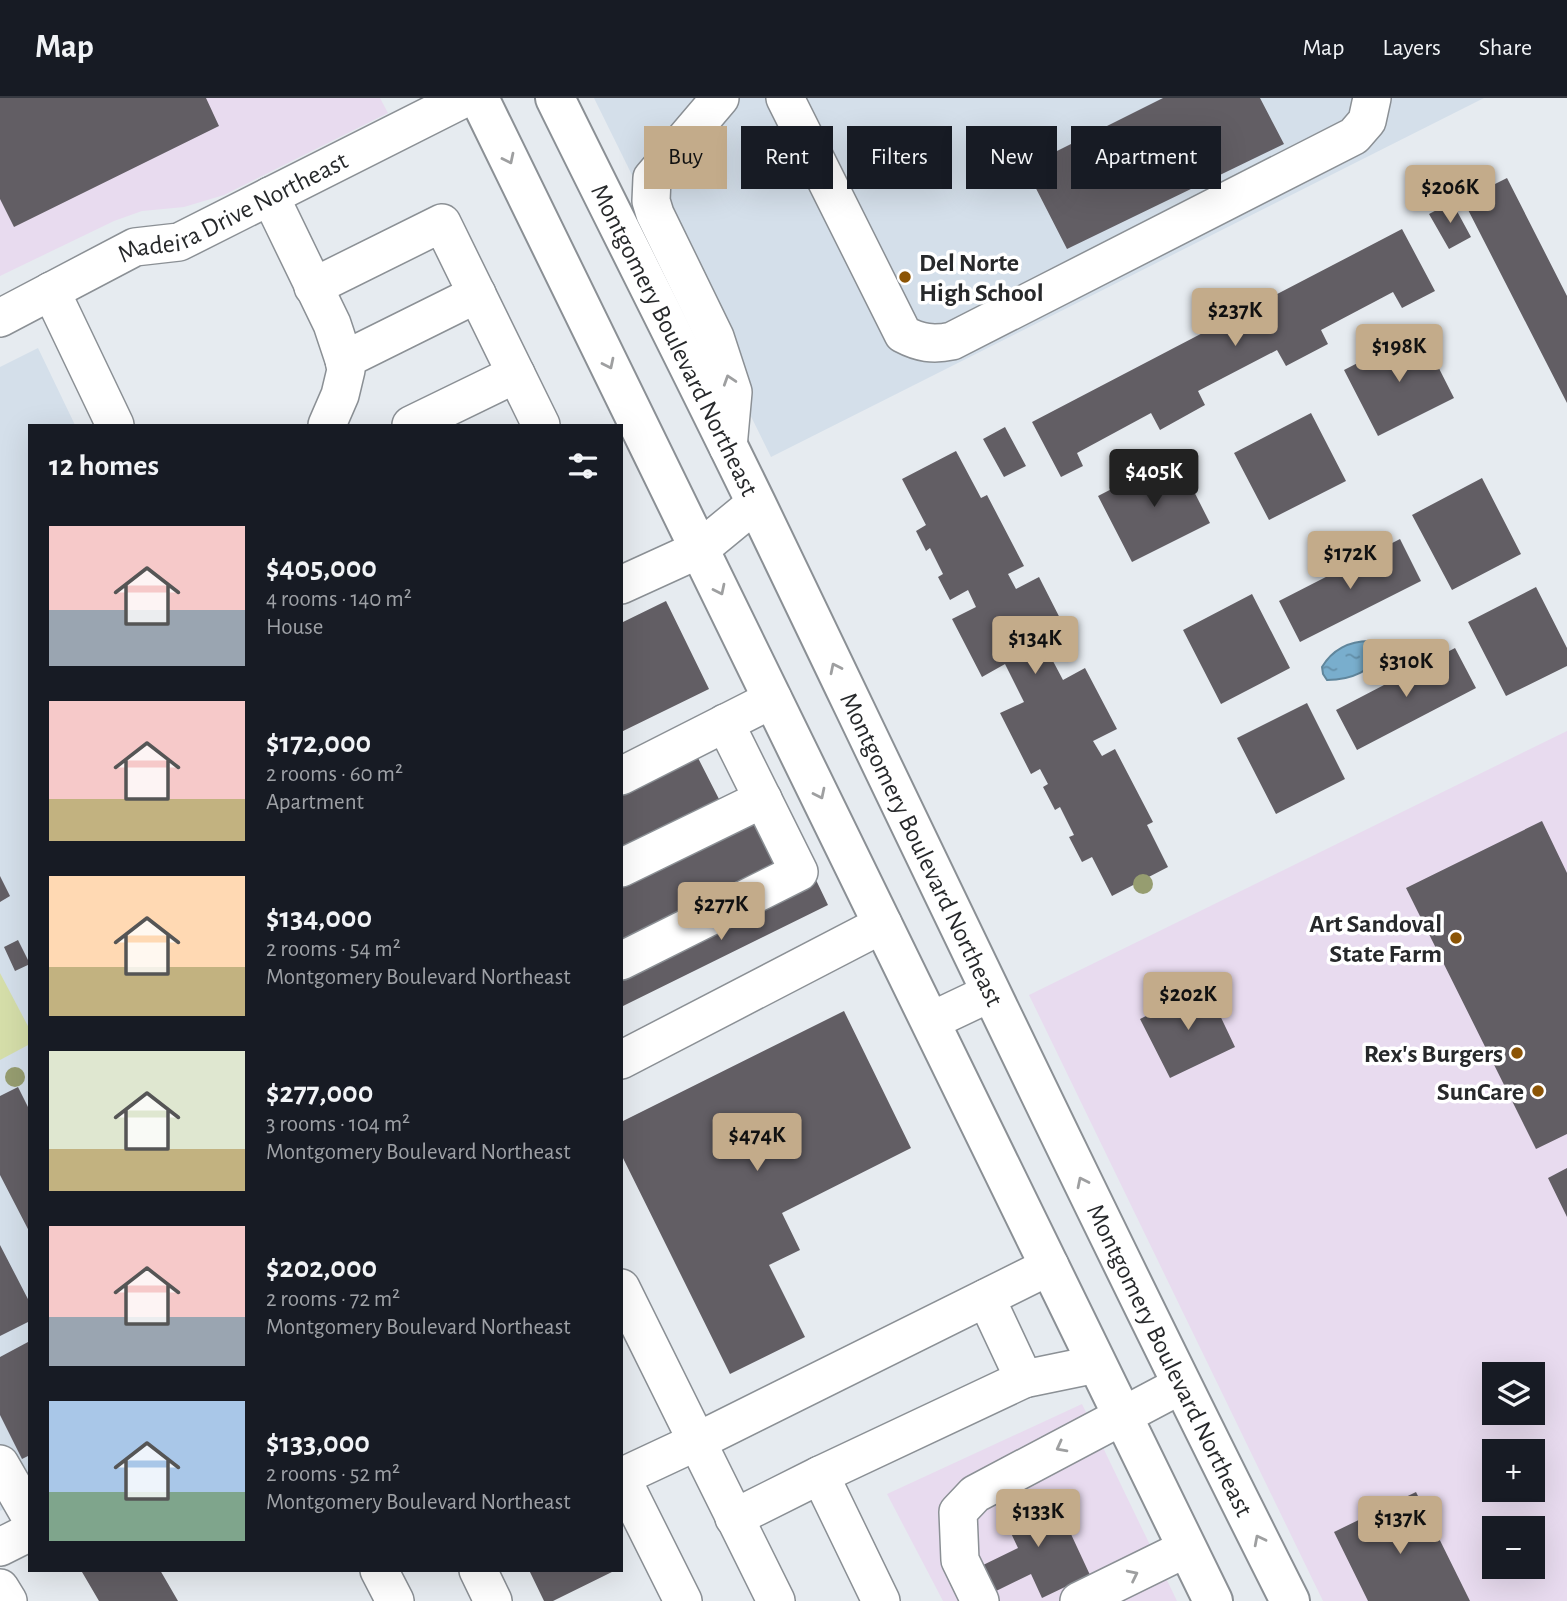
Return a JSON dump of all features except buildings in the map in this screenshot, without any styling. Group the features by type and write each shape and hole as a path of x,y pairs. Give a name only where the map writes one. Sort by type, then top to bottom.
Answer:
{"main road":[{"path":"479,98 1213,1601"},
{"name":"Montgomery Boulevard Northeast","path":"555,98 756,503 1181,1385 1290,1601"}],"street":[{"name":"Madeira Drive Northeast","path":"0,318 135,247 179,242 465,98"},
{"path":"720,98 652,178 650,191 655,214 715,337 733,392 728,447"},
{"path":"785,98 903,334 918,342 937,345 952,341 1353,136 1367,121 1372,98"},
{"path":"270,196 332,324 344,360 346,370 340,395 327,424"},
{"path":"313,287 442,223 541,424"},
{"path":"51,291 115,424"},
{"path":"344,360 477,294"},
{"path":"413,424 516,374"},
{"path":"623,584 700,549 756,503"},
{"path":"623,775 773,699"},
{"path":"623,960 799,872 724,723"},
{"path":"623,868 763,799"},
{"path":"623,1059 883,924"},
{"path":"931,1021 990,993"},
{"path":"623,1476 1049,1266"},
{"path":"623,1292 776,1601"},
{"path":"986,1298 1024,1379"},
{"path":"734,1518 1024,1379 1097,1364"},
{"path":"980,1601 960,1560 958,1512 975,1494 1181,1385"},
{"path":"0,1464 28,1513"},
{"path":"820,1475 881,1601"},
{"path":"623,1481 683,1601"},
{"path":"0,1547 28,1533"},
{"path":"1079,1601 1187,1548"},
{"path":"380,1572 395,1601"},
{"path":"479,1572 493,1601"},
{"path":"0,1588 8,1601"}],"shaded area":[{"path":"0,98 380,98 388,113 224,195 184,207 142,211 114,221 0,276"},
{"name":"Del Norte High School","path":"594,98 1484,98 771,457"},
{"path":"38,348 75,424 28,424 28,1498 0,1511 0,367"},
{"path":"1567,731 1567,1601 1323,1601 1029,995"},
{"path":"1082,1404 1177,1601 943,1601 887,1494"}],"green space":[{"path":"0,973 28,1026 28,1045 0,1060"}],"water":[{"path":"1369,641 1376,647 1376,656 1367,668 1352,676 1327,680 1322,667 1336,651 1348,645"}],"place":[{"name":"Del Norte High School","path":"905,277"},
{"name":"Art Sandoval State Farm","path":"1456,938"},
{"name":"Rex's Burgers","path":"1517,1053"},
{"name":"SunCare","path":"1538,1091"}]}
